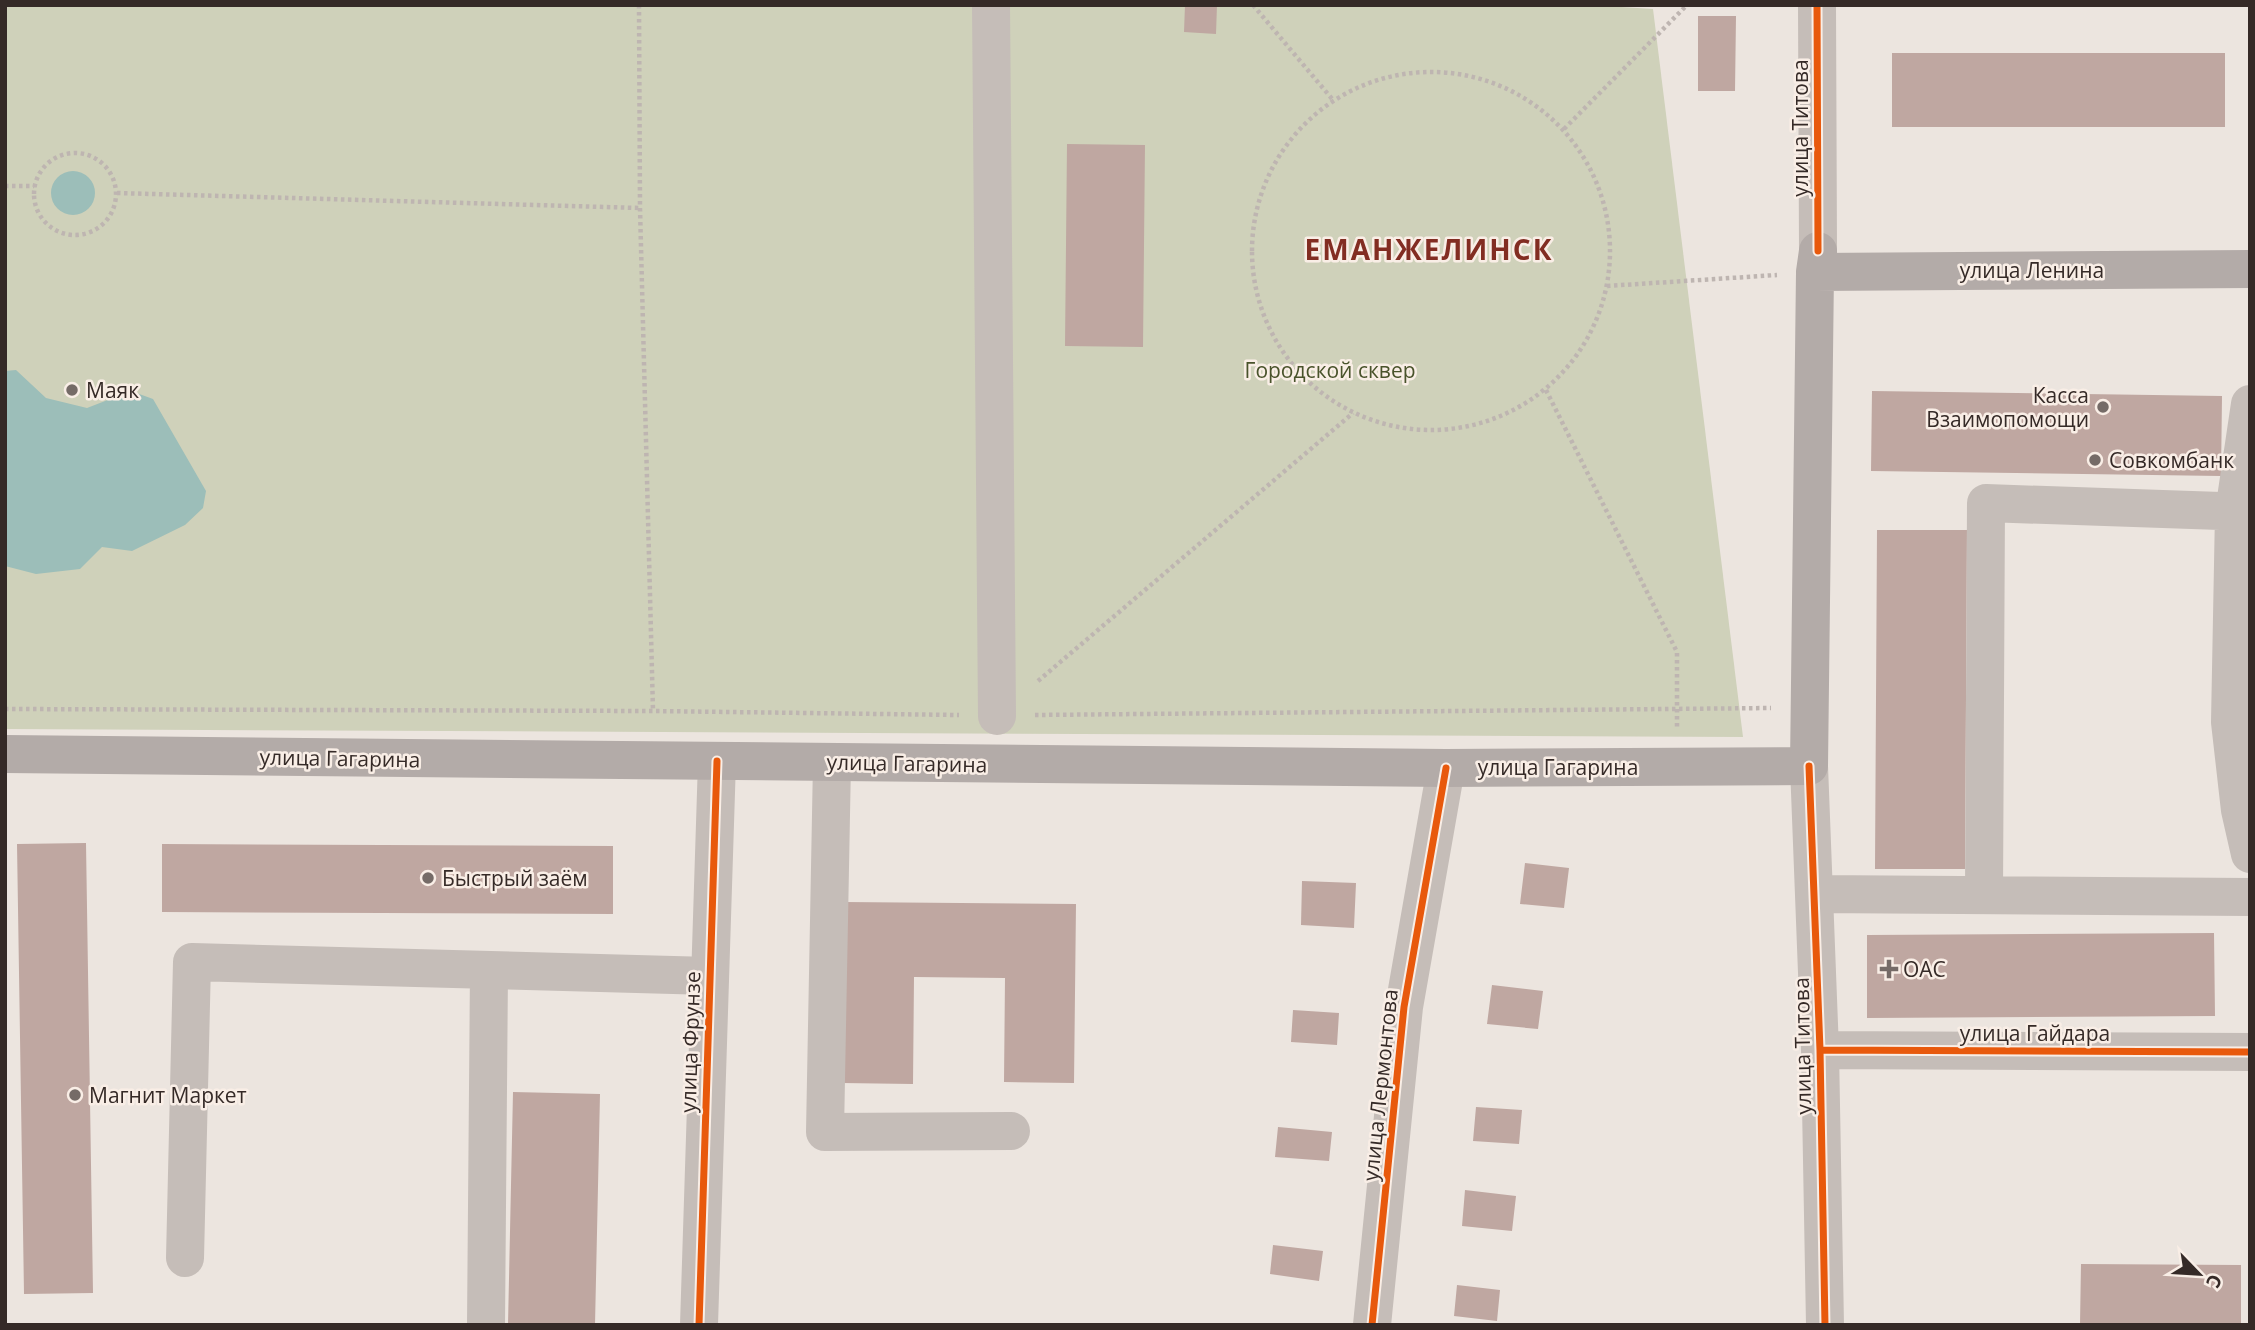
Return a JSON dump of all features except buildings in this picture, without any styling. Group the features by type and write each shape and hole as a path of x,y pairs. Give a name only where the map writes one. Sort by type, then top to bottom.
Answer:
{"main road":[{"name":"улица Ленина","path":"1816,262 2250,269"},
{"name":"улица Титова","path":"1810,766 1816,262"},
{"name":"улица Гагарина","path":"5,754 1446,768 1810,766"}],"street":[{"path":"991,5 997,716"},
{"name":"улица Титова","path":"1816,262 1817,5"},
{"path":"2250,404 2230,722 2240,810 2250,854"},
{"path":"1984,895 1986,503 2242,512"},
{"name":"улица Фрунзе","path":"699,1325 717,761"},
{"path":"832,762 825,1132 1011,1131"},
{"name":"улица Титова","path":"1810,766 1820,1050 1825,1325"},
{"name":"улица Лермонтова","path":"1372,1325 1404,1007 1446,768"},
{"path":"1815,894 2250,897"},
{"path":"185,1258 192,962 710,976"},
{"path":"486,1325 489,970"},
{"name":"улица Гайдара","path":"1820,1050 2250,1052"}],"path":[{"path":"639,5 640,208 653,711"},
{"path":"1253,5 1333,100"},
{"path":"1564,129 1687,5"},
{"path":"1412,72 1454,72 1495,82 1532,102 1564,129 1589,163 1604,202 1610,244 1607,286 1597,319 1581,349 1546,390 1500,416 1464,428 1426,430 1389,425 1353,413 1317,390 1288,360 1267,324 1254,283 1251,241 1259,200 1276,161 1301,127 1333,100 1371,81 1412,72"},
{"path":"78,153 93,157 106,165 117,193 113,210 104,224 89,233 72,236 55,231 42,219 35,204 34,186 50,161 63,154 78,153"},
{"path":"5,186 34,186"},
{"path":"117,193 640,208"},
{"path":"1607,286 1816,262"},
{"path":"1546,390 1677,652 1679,707 1674,767"},
{"path":"997,716 1353,413"},
{"path":"5,709 653,711 997,716 1679,707 1811,708"}],"green space":[{"name":"Городской сквер","path":"5,5 1590,5 1653,9 1743,737 5,729"}],"water":[{"path":"73,171 88,178 95,193 88,208 73,215 58,208 51,193 58,178"},
{"path":"16,370 46,398 87,408 131,391 153,399 206,491 203,508 185,525 132,551 102,547 80,569 36,574 5,566 5,371"}],"cycle path":[{"path":"1817,5 1818,251"},
{"path":"699,1325 717,761"},
{"path":"1809,766 1820,1050 1825,1325"},
{"path":"1372,1325 1404,1007 1446,768"},
{"path":"1820,1050 2250,1052"}],"place":[{"name":"Маяк","path":"72,390"},
{"name":"Касса Взаимопомощи","path":"2103,407"},
{"name":"Совкомбанк","path":"2095,460"},
{"name":"Быстрый заём","path":"428,878"},
{"name":"ОАС","path":"1889,969"},
{"name":"Магнит Маркет","path":"75,1095"}],"district":[{"name":"ЕМАНЖЕЛИНСК","path":"1429,249"}]}
